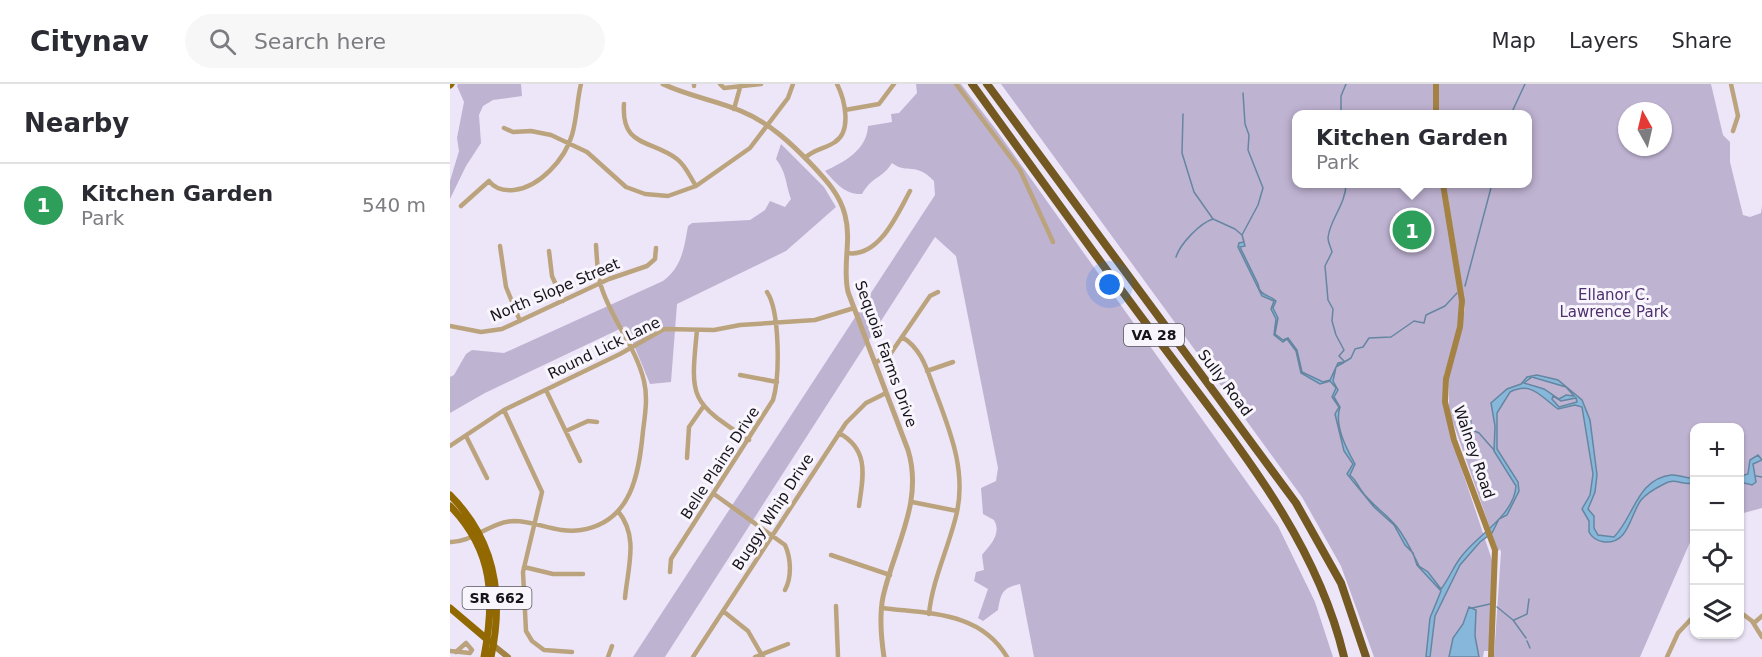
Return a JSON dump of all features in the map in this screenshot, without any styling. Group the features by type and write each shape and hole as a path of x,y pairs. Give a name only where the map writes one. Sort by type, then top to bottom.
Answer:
{"highway":[{"name":"Sully Road","path":"972,84 1276,501 1317,578 1335,622 1344,657"},
{"name":"Sully Road","path":"987,84 1296,503 1331,563 1352,609 1365,657"}],"main road":[{"path":"1436,84 1436,110"},
{"name":"Walney Road","path":"1444,188 1462,301 1460,327 1446,379 1446,410 1488,527 1496,564 1491,657"},
{"name":"SR 662","path":"450,495 476,534 490,585 491,657"},
{"name":"SR 662","path":"450,506 476,534"},
{"path":"450,608 508,657"},
{"name":"SR 662","path":"484,657 490,642"}],"street":[{"path":"461,206 489,181 493,186 504,190 524,188 536,182 555,164 569,143 581,84"},
{"name":"Sequoia Farms Drive","path":"663,84 734,109 768,126 805,158 829,184 839,200 847,222 846,281 911,462 912,502 882,608 884,657"},
{"path":"720,84 724,88 761,84"},
{"path":"504,128 513,132 542,132 569,143 592,157 616,181 638,192 668,196 696,186 746,152 788,98 793,84"},
{"path":"805,158 814,150 840,138 844,129 844,110 837,84"},
{"path":"844,110 879,104 894,84"},
{"path":"956,84 1026,180 1053,242"},
{"path":"1731,84 1738,116 1732,131"},
{"path":"734,109 741,86"},
{"path":"624,104 624,122 630,133 641,143 677,159 696,186"},
{"path":"846,253 859,254 875,246 910,191"},
{"path":"450,542 505,522 522,521 560,530 581,530 602,522 618,511 629,497 637,478 646,402 643,378 600,283 596,245"},
{"path":"500,246 507,292 520,321"},
{"name":"North Slope Street","path":"450,326 481,332 502,329 600,283 650,264 655,259 656,248"},
{"path":"549,251 552,276 563,301"},
{"name":"Belle Plains Drive","path":"670,572 671,559 770,406 777,382 773,302 767,292"},
{"path":"875,363 891,353 930,296 938,292"},
{"name":"Round Lick Lane","path":"450,446 504,410 631,349 664,329 697,330 820,319 854,308"},
{"path":"697,330 693,380 703,407 749,440"},
{"path":"902,337 918,350 927,371 957,456 960,480 957,511 931,597 929,614"},
{"path":"927,371 953,362"},
{"path":"740,375 777,382"},
{"path":"546,390 580,461"},
{"name":"Buggy Whip Drive","path":"693,657 839,434 860,408 886,393"},
{"path":"687,458 689,427 703,407"},
{"path":"504,410 540,486 542,501 524,567 522,586 525,628 529,637 544,650 572,652"},
{"path":"566,431 584,423 597,422"},
{"path":"839,434 854,444 862,459 859,506"},
{"path":"465,436 487,478"},
{"path":"714,495 782,540 789,554 789,579 785,590"},
{"path":"912,502 957,511"},
{"path":"618,511 628,524 631,534 625,598"},
{"path":"831,555 890,575"},
{"path":"524,567 553,574 583,574"},
{"path":"836,606 838,657"},
{"path":"882,608 962,619 979,627 993,638 1007,657"},
{"path":"723,612 748,631 763,656"},
{"path":"1744,615 1754,623 1762,637"},
{"path":"1754,623 1762,616"},
{"path":"1667,657 1678,633 1690,621"},
{"path":"755,657 763,656 788,644"},
{"path":"608,657 612,646"},
{"path":"450,651 456,652"}],"green space":[{"path":"458,84 521,84 522,96 493,100 483,106 479,115 481,143 466,166 450,199 450,181 459,151 457,138 464,102"},
{"path":"916,84 961,84 997,131 1278,526 1315,602 1333,657 1034,657 1020,584 1009,587 1003,592 998,610 983,621 978,618 988,589 974,581 976,572 984,570 982,555 994,539 997,530 994,520 983,514 981,488 996,481 998,468 956,256 935,237 665,657 633,657 935,195 934,181 922,171 903,168 892,163 862,194 846,190 825,171 840,164 859,148 864,142 868,126 892,122 891,114 899,113 917,93"},
{"path":"1001,84 1434,84 1434,110 1292,110 1292,188 1442,188 1461,302 1458,326 1444,375 1443,403 1451,437 1494,566 1489,651 1484,651 1483,657 1374,657 1341,566 1302,497"},
{"name":"Ellanor C. Lawrence Park","path":"1438,84 1711,84 1723,135 1730,142 1730,162 1743,215 1750,217 1761,213 1762,206 1762,508 1744,513 1744,423 1690,423 1690,542 1640,657 1494,657 1501,552 1500,549 1498,551 1449,411 1449,376 1465,309 1447,188 1532,188 1532,110 1438,110"},
{"path":"781,144 824,187 836,207 786,251 677,304 671,382 650,384 626,326 485,393 450,413 450,377 454,375 466,354 472,350 504,353 663,281 678,263 688,226 692,223 750,220 765,210 770,201 785,207 791,199 784,174 776,159"}],"water":[{"path":"1244,242 1245,246 1240,247 1259,288 1276,301 1273,308 1278,318 1275,334 1283,340 1288,338 1297,350 1302,372 1323,382 1330,380 1336,367 1333,381 1338,390 1334,397 1340,407 1340,429 1355,464 1350,475 1369,500 1397,527 1412,552 1405,545 1394,525 1374,507 1347,474 1353,464 1344,451 1335,414 1339,407 1332,397 1336,388 1330,381 1320,384 1301,373 1296,351 1287,339 1283,342 1274,335 1276,319 1271,309 1274,301 1262,296 1238,247 1239,243"},
{"path":"1537,375 1558,380 1582,400 1590,420 1597,475 1595,492 1588,509 1594,516 1594,528 1598,535 1614,537 1643,491 1660,478 1674,475 1690,478 1690,483 1672,481 1651,491 1637,506 1624,534 1612,541 1597,540 1589,532 1589,521 1582,509 1590,495 1593,474 1582,407 1575,405 1558,409 1536,392 1524,388 1510,392 1497,413 1497,449 1518,482 1519,491 1507,515 1499,519 1509,507 1516,486 1494,451 1495,426 1491,403 1507,389 1521,384 1527,377","holes":["1532,377 1566,387 1574,396 1566,395 1559,399 1544,389 1524,383","1553,396 1561,401 1576,398 1577,402 1559,407 1552,399"]},
{"path":"1758,455 1762,460 1753,464 1756,482 1752,485 1744,483 1744,475 1748,474 1750,460"},
{"path":"1499,519 1492,533 1480,542 1460,565 1435,616 1430,657 1426,657 1430,618 1441,591 1417,565 1414,555 1419,566 1428,572 1441,589 1461,557"},
{"path":"1469,607 1476,610 1475,636 1479,657 1449,657 1453,638 1463,624"}],"waterway":[{"path":"1341,110 1341,96 1346,84"},
{"path":"1513,110 1525,84"},
{"path":"1183,114 1182,153 1194,192 1213,219 1235,229 1242,235 1258,205 1263,188 1248,150 1249,135 1245,124 1243,93"},
{"path":"1344,361 1339,356 1344,350 1332,321 1333,309 1328,300 1325,266 1332,252 1328,240 1329,232 1345,188"},
{"path":"1465,286 1491,188"},
{"path":"1176,257 1191,235 1213,219"},
{"path":"1341,364 1351,358 1355,349 1363,347 1369,338 1391,337 1414,321 1424,323 1426,315 1445,306 1457,293"},
{"path":"1471,421 1470,429 1479,433 1494,450"},
{"path":"1756,476 1762,477"},
{"path":"1514,620 1527,614 1529,599"},
{"path":"1472,608 1490,604"},
{"path":"1497,607 1513,620 1526,638"},
{"path":"1527,641 1530,648"}],"place":[{"name":"Kitchen Garden","path":"1412,230"}]}
